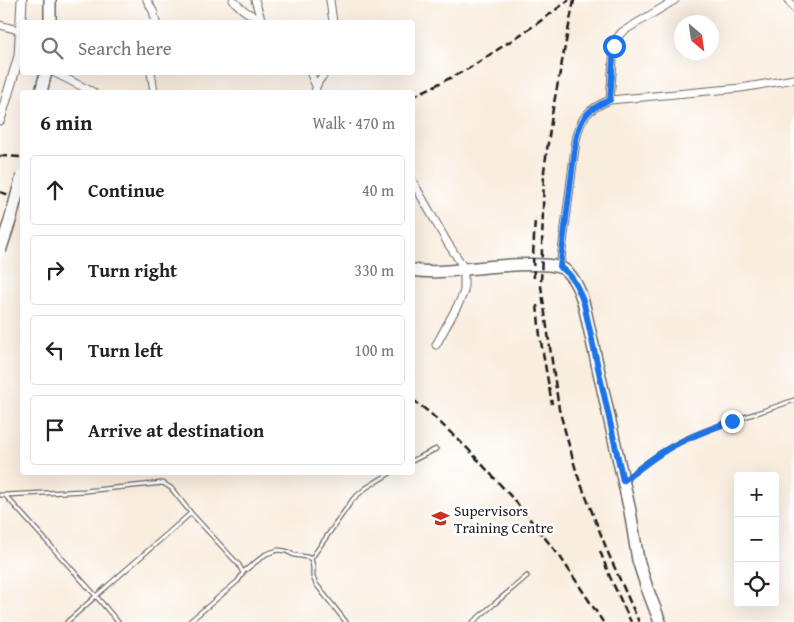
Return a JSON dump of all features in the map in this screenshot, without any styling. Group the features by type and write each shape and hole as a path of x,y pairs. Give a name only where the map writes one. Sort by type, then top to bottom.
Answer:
{"main road":[{"path":"50,0 50,20"},
{"path":"42,90 45,75"},
{"path":"0,251 20,184"},
{"path":"415,270 446,271 464,268 523,265 549,266 564,269 573,280 584,304 623,481 638,560 660,622"}],"street":[{"path":"21,20 22,0"},
{"path":"147,0 155,20"},
{"path":"234,0 250,14 261,20"},
{"path":"255,0 263,20"},
{"path":"330,0 333,20"},
{"path":"610,100 614,46 617,38 622,32 675,0"},
{"path":"788,0 794,8"},
{"path":"0,24 20,31"},
{"path":"0,120 4,91 20,59"},
{"path":"59,75 89,90"},
{"path":"152,75 154,90"},
{"path":"311,75 316,90"},
{"path":"316,90 323,75"},
{"path":"560,267 576,140 579,126 584,116 591,110 610,100 741,88 794,79"},
{"path":"415,185 464,268 464,291 436,345"}],"lane":[{"path":"623,481 655,456 684,439 794,400"},
{"path":"415,460 436,449"},
{"path":"311,559 353,499 366,488 387,475"},
{"path":"0,495 85,491 163,483 170,488 239,565 243,573"},
{"path":"5,495 118,622"},
{"path":"67,622 191,513"},
{"path":"189,622 238,581 243,573 270,552 278,550 294,555 307,556 311,559 313,577 316,584 346,622"},
{"path":"473,622 527,576"}],"railway":[{"path":"415,96 468,69 569,0"},
{"path":"574,0 553,108 544,171 541,286 559,409 577,474 609,555 639,622"},
{"path":"0,156 20,157"},
{"path":"0,192 20,198"},
{"path":"534,278 535,218"},
{"path":"537,305 540,336 552,404"},
{"path":"415,401 468,449 516,502 561,558 603,622"},
{"path":"600,551 631,622"}],"place":[{"name":"Supervisors Training Centre","path":"440,519"}],"route":[{"path":"614,46 610,100 591,110 584,116 579,126 560,267 573,280 584,304 623,481 655,456 684,439 732,421"}]}
